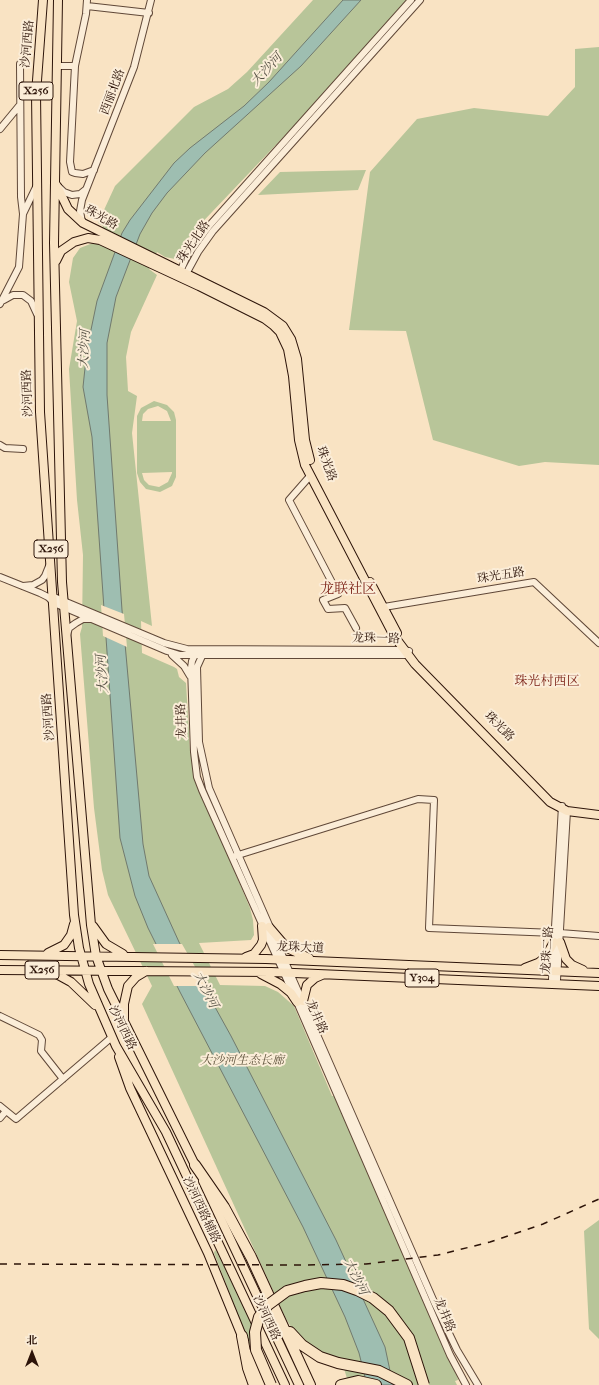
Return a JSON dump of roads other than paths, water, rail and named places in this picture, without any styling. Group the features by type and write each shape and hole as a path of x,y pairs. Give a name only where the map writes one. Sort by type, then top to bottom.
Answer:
{"highway":[{"path":"195,1165 224,1207 238,1232 277,1312 310,1385"},
{"path":"271,1385 256,1350 255,1332 259,1317 268,1305 287,1291 321,1283 343,1285 357,1290 373,1298 389,1310 409,1338 424,1385"},
{"path":"277,1312 295,1338 320,1357 338,1363 379,1371 407,1385"},
{"path":"242,1336 248,1368 254,1385"},
{"path":"341,1385 358,1381 369,1382 376,1385"}],"main road":[{"name":"沙河西路","path":"43,0 36,94 39,182 40,412 74,915 80,956 84,970 116,1046 166,1132 285,1385"},
{"name":"沙河西路","path":"58,0 55,265 64,604 90,917 96,956 126,1028 195,1165 299,1385"},
{"name":"珠光路","path":"56,183 68,208 83,223 101,237 264,312 277,321 287,332 297,359 305,440 312,467 406,652"},
{"name":"珠光路","path":"55,265 57,257 66,246 81,239 101,237"},
{"name":"珠光路","path":"182,274 265,319 280,332 289,355 299,440 310,476 386,625 406,652 564,809"},
{"path":"564,809 599,815"},
{"name":"X256","path":"36,955 53,952 64,945 72,931 74,915"},
{"path":"90,917 97,933 106,944 120,954 130,956"},
{"path":"241,958 254,954 261,945 266,926"},
{"path":"266,926 280,941 294,952 302,956 328,961"},
{"path":"518,969 529,967 542,961 557,942 566,959 572,965 589,972"},
{"name":"龙珠大道","path":"0,955 280,959 599,973"},
{"name":"X256","path":"0,970 101,970"},
{"path":"44,970 53,972 71,982 88,997 102,1014"},
{"path":"101,970 147,970"},
{"path":"126,1028 124,1009 126,991 136,977 147,970"},
{"name":"Y304","path":"147,970 327,974 599,986"},
{"path":"255,972 280,984 300,1001 311,981 327,974"},
{"name":"沙河西路辅路","path":"116,1046 130,1088 208,1253 261,1385"}],"street":[{"name":"西丽北路","path":"83,223 80,217 80,206 134,67 149,13 151,0"},
{"name":"珠光北路","path":"182,274 192,248 208,226 411,0"},
{"name":"珠光北路","path":"182,274 213,230 420,0"},
{"path":"94,170 78,174 72,172 70,168 75,66 87,3 149,13"},
{"path":"1,301 19,267 23,214 21,197 19,106 20,64"},
{"path":"57,66 75,66"},
{"path":"0,129 19,106"},
{"name":"珠光路","path":"55,173 56,183"},
{"path":"23,214 39,182"},
{"path":"56,183 64,192 72,195 80,194 86,189"},
{"path":"1,301 13,295 23,295 34,305 40,323"},
{"path":"0,445 4,448 23,449"},
{"path":"310,476 289,500 338,594 323,600 328,609 345,608 356,628"},
{"path":"20,586 33,585 42,580 48,571 51,558"},
{"name":"龙珠一路","path":"0,577 169,645 200,653 406,652"},
{"name":"珠光五路","path":"384,607 534,582 599,643"},
{"name":"龙珠一路","path":"64,604 93,620 167,651 194,656 200,653"},
{"path":"67,635 69,628 77,622 83,619 93,620"},
{"path":"167,651 185,667 192,682"},
{"name":"龙井路","path":"200,653 196,671 199,742 202,764 209,788 235,856"},
{"name":"龙井路","path":"194,656 191,666 194,752 197,777 235,856 286,973 457,1350 478,1385"},
{"path":"235,856 418,799 434,800 429,928 599,936"},
{"name":"龙珠二路","path":"554,984 557,980 555,971 564,809"},
{"name":"龙井路","path":"300,1001 450,1355 466,1385"},
{"path":"0,1016 39,1035 42,1040 40,1051 63,1078"},
{"path":"0,1106 16,1119 112,1037"},
{"path":"0,1118 6,1111"}],"water":[{"name":"大沙河","path":"343,0 361,0 301,66 205,153 167,193 152,213 140,234 116,297 107,343 107,395 122,610 143,844 149,876 179,942 231,1036 336,1240 385,1347 393,1385 367,1385 359,1353 345,1317 303,1227 180,992 148,928 135,896 120,838 92,437 83,387 87,349 97,301 122,233 130,220 174,163 190,148 244,106 269,82"}],"railway":[{"path":"0,1264 366,1264 438,1255 490,1242 543,1224 599,1199"}],"district":[{"name":"龙联社区","path":"348,590"},
{"name":"珠光村西区","path":"547,682"}],"park label":[{"name":"大沙河生态长廊","path":"242,1061"}]}
